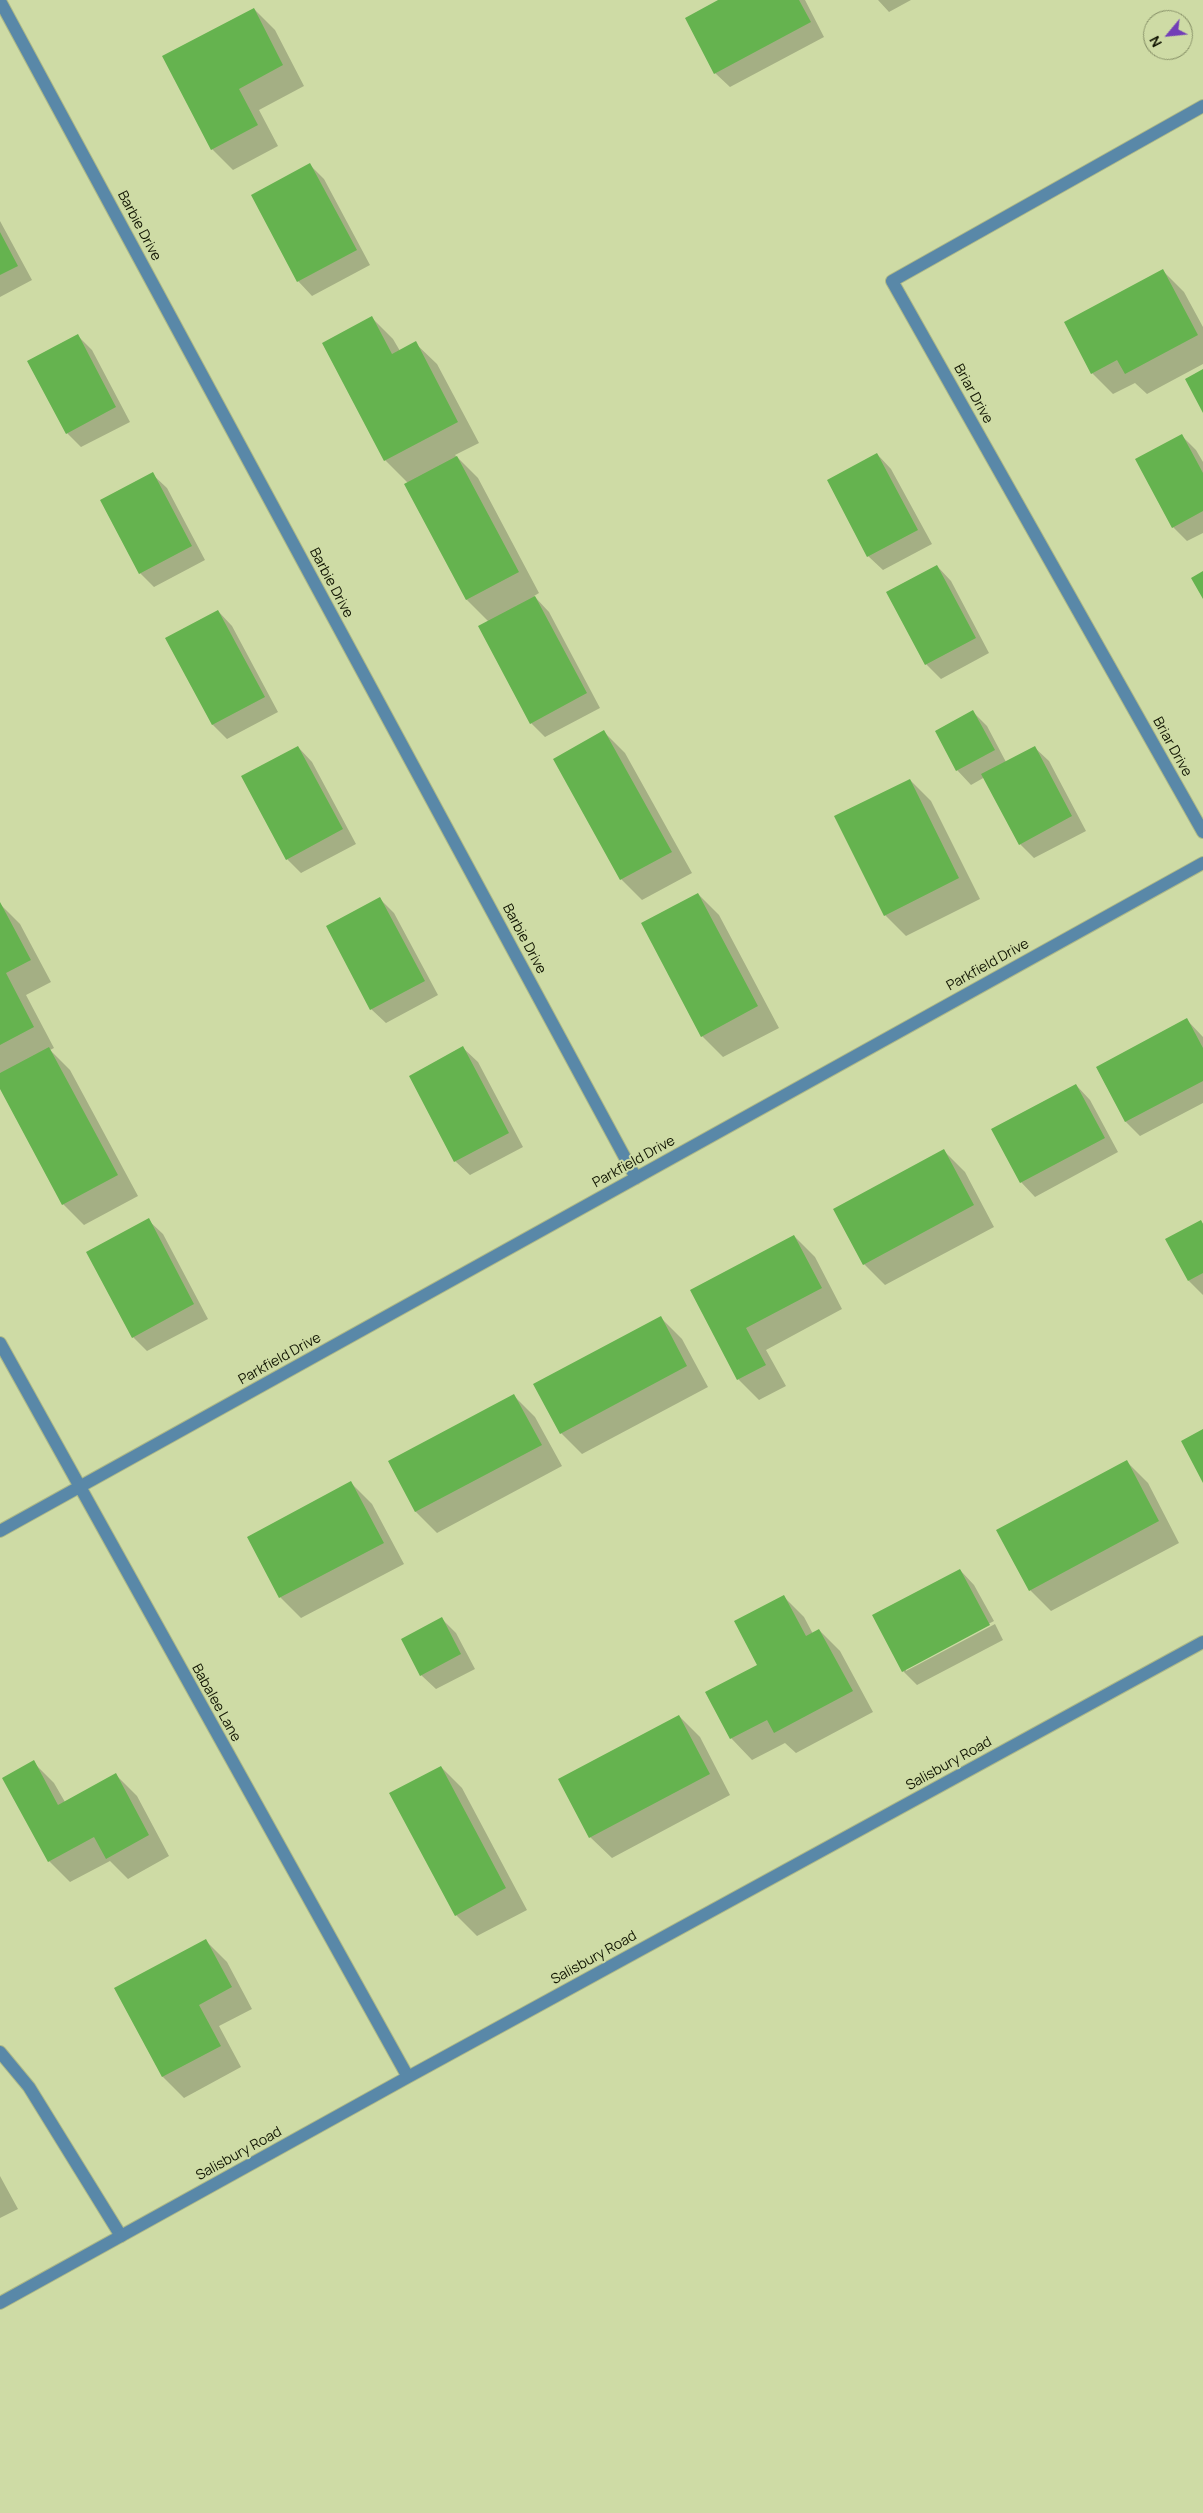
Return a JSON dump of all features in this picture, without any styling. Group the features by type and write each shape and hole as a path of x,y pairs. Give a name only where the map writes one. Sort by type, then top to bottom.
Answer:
{"street":[{"name":"Barbie Drive","path":"0,1 636,1178"},
{"name":"Briar Drive","path":"1203,106 892,281 1203,832"},
{"name":"Parkfield Drive","path":"0,1531 1203,863"},
{"name":"Babalee Lane","path":"0,1343 408,2077"},
{"name":"Salisbury Road","path":"0,2303 408,2077 1203,1642"},
{"path":"0,2052 29,2087 121,2236"}],"building":[{"path":"718,0 799,0 811,22 714,74 685,18"},
{"path":"254,8 283,65 239,89 258,125 211,150 162,56"},
{"path":"310,163 357,250 297,282 251,195"},
{"path":"0,232 18,266 0,275"},
{"path":"1163,269 1198,335 1125,374 1117,360 1091,374 1064,322"},
{"path":"372,316 392,354 416,341 458,422 384,461 322,343"},
{"path":"78,334 116,407 66,434 27,361"},
{"path":"1203,369 1203,413 1185,379"},
{"path":"1182,434 1203,473 1203,511 1172,528 1135,459"},
{"path":"877,453 918,530 867,557 827,480"},
{"path":"457,456 519,572 466,600 404,484"},
{"path":"153,472 192,546 139,574 100,500"},
{"path":"937,565 976,638 925,665 886,592"},
{"path":"1203,571 1203,599 1191,578"},
{"path":"535,596 587,693 530,724 478,626"},
{"path":"218,610 265,697 212,725 165,638"},
{"path":"973,710 995,750 956,771 935,731"},
{"path":"604,730 672,852 620,880 553,759"},
{"path":"298,746 343,829 286,860 241,776"},
{"path":"1035,746 1072,816 1019,845 981,774"},
{"path":"910,779 959,878 884,916 834,816"},
{"path":"698,893 758,1006 701,1037 641,923"},
{"path":"380,897 425,981 370,1010 326,926"},
{"path":"0,902 31,960 6,973 34,1027 0,1045"},
{"path":"1187,1018 1203,1048 1203,1081 1125,1122 1096,1067"},
{"path":"463,1046 509,1133 454,1162 409,1076"},
{"path":"49,1047 118,1175 62,1205 0,1089 0,1073"},
{"path":"1076,1084 1105,1138 1020,1183 991,1129"},
{"path":"944,1149 974,1205 863,1265 833,1209"},
{"path":"149,1218 194,1304 132,1338 86,1252"},
{"path":"1201,1220 1203,1224 1203,1273 1188,1281 1165,1239"},
{"path":"794,1235 822,1288 746,1328 766,1365 737,1380 690,1290"},
{"path":"661,1316 687,1366 560,1434 533,1384"},
{"path":"514,1394 542,1445 415,1512 388,1461"},
{"path":"1203,1429 1203,1483 1181,1441"},
{"path":"1127,1460 1159,1521 1029,1591 996,1530"},
{"path":"351,1481 384,1543 279,1598 247,1537"},
{"path":"960,1569 990,1625 902,1672 872,1615"},
{"path":"784,1595 806,1636 819,1629 853,1691 774,1733 767,1720 730,1739 705,1692 757,1665 734,1621"},
{"path":"442,1617 461,1654 420,1676 401,1639"},
{"path":"679,1715 710,1774 589,1838 558,1779"},
{"path":"34,1760 58,1805 116,1773 149,1835 106,1859 94,1837 48,1862 2,1778"},
{"path":"441,1766 506,1888 455,1916 389,1793"},
{"path":"206,1939 232,1987 199,2005 221,2046 162,2077 114,1988"}]}
